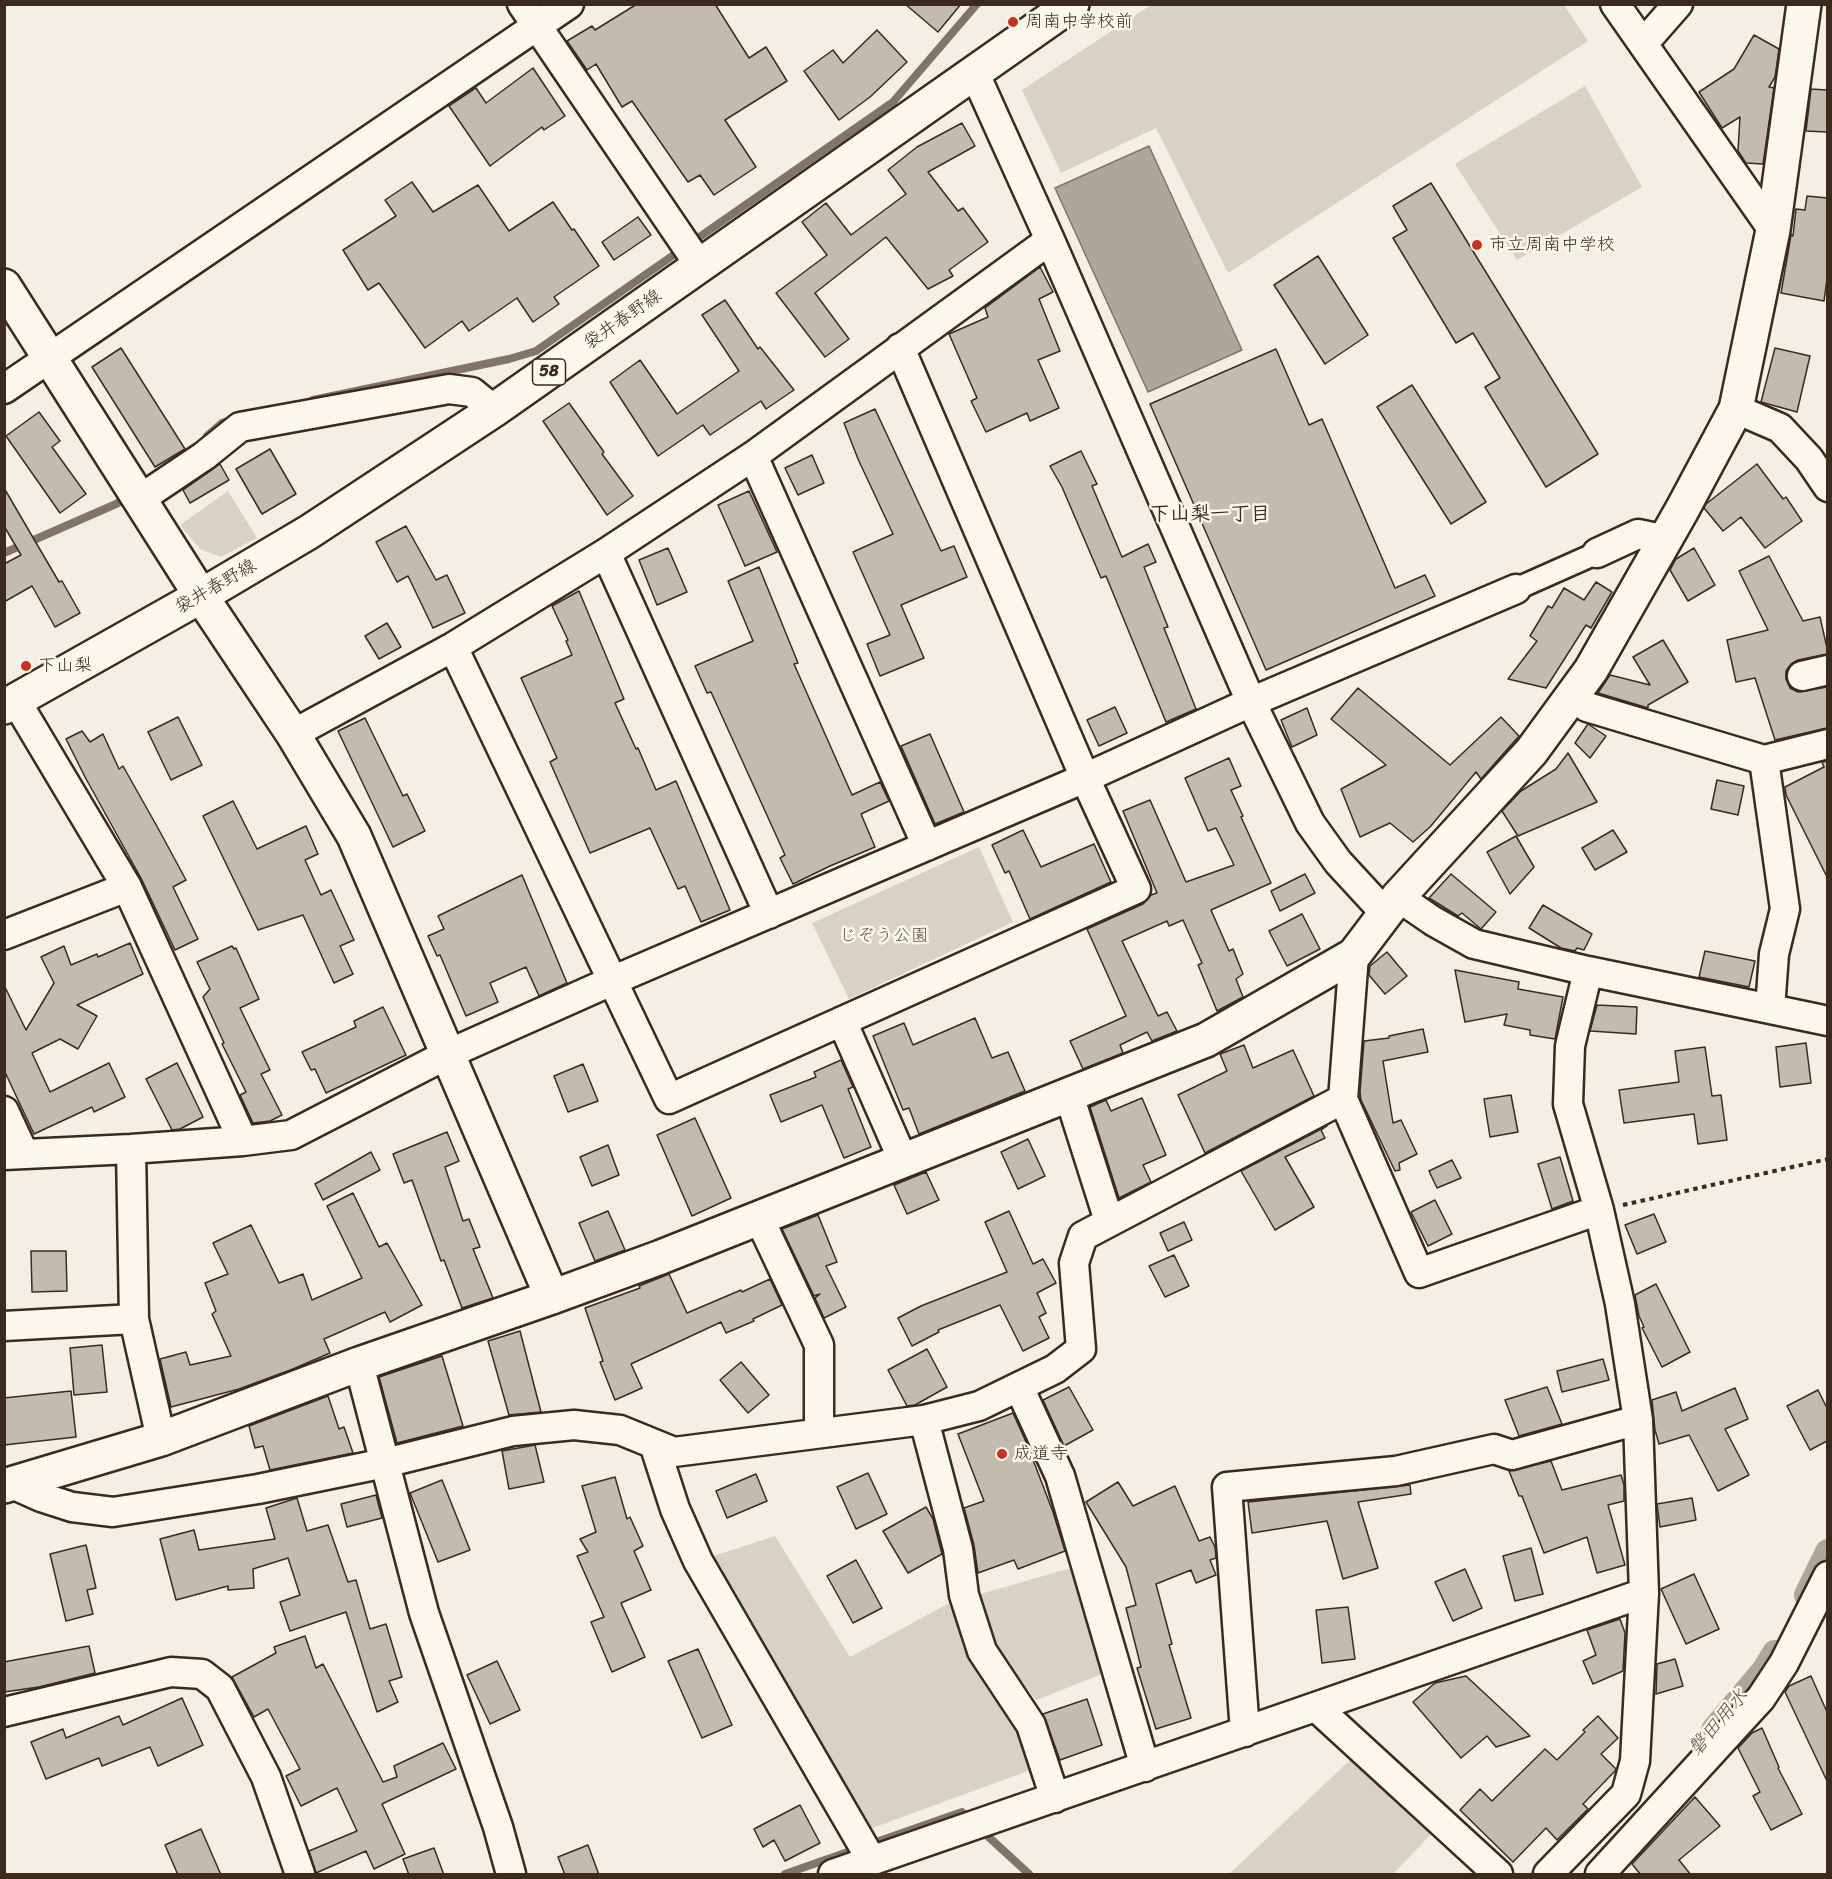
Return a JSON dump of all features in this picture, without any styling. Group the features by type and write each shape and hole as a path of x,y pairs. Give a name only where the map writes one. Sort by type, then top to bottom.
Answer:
{"street":[{"path":"4,389 530,15 569,4"},
{"name":"袋井春野線","path":"10,704 309,532 494,410 1072,4"},
{"path":"1615,4 1773,230"},
{"path":"1643,44 1678,4"},
{"path":"8,1485 161,1439 359,1364 552,1297 759,1218 1206,1040 1354,955 1391,905 1531,752 1591,670 1666,540 1736,409 1773,230 1804,4"},
{"path":"530,15 700,266"},
{"path":"975,74 1050,240 1251,702 1310,823 1338,862 1391,905 1433,921 1474,944 1588,971 1827,1021"},
{"path":"293,734 453,647 606,553 753,456 1050,240"},
{"path":"4,286 201,596 293,734 354,836 552,1297"},
{"path":"453,647 669,1099 1136,889 1085,778 900,348"},
{"path":"135,491 204,456 240,427 449,389 471,392 494,410"},
{"path":"1736,409 1780,428 1809,459 1827,487"},
{"path":"753,456 927,846"},
{"path":"4,1111 14,1155 243,1141 291,1135 448,1054 614,980 1085,778 1251,702 1516,589 1638,534 1666,540"},
{"path":"606,553 769,914"},
{"path":"1573,695 1587,706 1764,760 1827,744"},
{"path":"10,704 127,887 243,1141"},
{"path":"1764,760 1785,909 1774,954 1770,1009"},
{"path":"4,934 127,887"},
{"path":"1354,955 1343,1099 1419,1273 1599,1210"},
{"path":"1548,1875 1626,1794 1635,1761 1644,1593 1638,1420 1620,1305 1599,1210 1568,1104 1570,1046 1588,971"},
{"path":"842,1021 903,1160"},
{"path":"1069,1095 1109,1221"},
{"path":"8,1485 72,1507 113,1512 258,1489 385,1463 513,1431 574,1425 620,1430 674,1452 924,1420 979,1406 1055,1369 1081,1349 1074,1263 1083,1236 1343,1099"},
{"path":"131,1149 134,1319 161,1439"},
{"path":"759,1218 819,1345 819,1433"},
{"path":"4,1326 134,1319"},
{"path":"359,1364 424,1613 498,1827 511,1875"},
{"path":"1019,1387 1060,1476 1145,1767"},
{"path":"924,1420 958,1549 964,1595 982,1651 1031,1725 1055,1798"},
{"path":"1245,1732 1227,1487 1396,1471 1494,1449 1512,1455 1638,1420"},
{"path":"654,1444 675,1509 698,1561 872,1860"},
{"path":"1600,1875 1761,1698 1784,1664 1827,1576"},
{"path":"833,1875 1644,1593"},
{"path":"4,1712 171,1672 202,1674 220,1688 266,1777 300,1875"},
{"path":"1316,1707 1498,1875"}],"path":[{"path":"1599,1210 1827,1159"}],"green space":[{"path":"1151,5 1564,5 1588,41 1228,273 1156,128 1061,173 1022,90"},
{"path":"1585,86 1642,187 1517,260 1455,164"},
{"path":"228,491 257,538 221,557 200,549 180,525"},
{"name":"じぞう公園","path":"979,847 1013,922 849,999 812,923"},
{"path":"775,1536 850,1657 964,1595 1044,1765 856,1834 698,1561"},
{"path":"1078,1566 1105,1673 1036,1700 993,1644 977,1595"},
{"path":"1362,1749 1434,1831 1393,1874 1229,1874"}],"shaded area":[{"path":"1149,146 1242,350 1148,392 1055,188"}],"building":[{"path":"637,4 715,4 749,58 766,47 787,81 725,120 756,167 714,195 700,175 688,182 632,101 622,107 596,64 587,70 567,41 592,26 595,30"},
{"path":"905,4 961,4 938,32"},
{"path":"877,30 907,62 870,97 839,120 804,71 833,50 843,63"},
{"path":"1754,35 1779,49 1775,77 1769,87 1774,88 1763,164 1746,163 1738,151 1740,117 1722,128 1699,92 1734,69"},
{"path":"533,68 565,116 544,130 542,127 490,166 449,106 476,88 486,103"},
{"path":"1811,89 1827,90 1827,132 1806,131"},
{"path":"962,123 975,146 928,172 958,211 963,208 988,242 949,270 953,276 928,289 886,237 815,293 849,339 825,357 776,293 827,255 802,222 826,203 851,235 906,194 888,170 917,147"},
{"path":"412,182 433,212 478,185 509,231 553,202 599,266 554,297 559,304 533,322 517,298 469,331 462,321 425,348 379,283 368,290 343,250 396,216 385,200"},
{"path":"1431,183 1598,454 1546,487 1485,387 1500,378 1473,333 1456,343 1393,238 1407,230 1393,206"},
{"path":"1807,196 1827,198 1827,279 1824,301 1781,293 1796,209 1805,210"},
{"path":"638,217 651,235 614,260 602,242"},
{"path":"1318,256 1368,335 1325,364 1274,285"},
{"path":"1040,267 1053,292 1039,299 1060,351 1038,360 1059,408 1030,421 1027,413 986,432 971,401 977,398 949,334 988,317 985,308"},
{"path":"725,300 758,349 760,347 794,390 766,409 761,401 710,435 703,425 658,456 610,382 640,360 677,414 739,371 702,315"},
{"path":"121,348 185,449 155,467 92,367"},
{"path":"1775,348 1810,356 1797,412 1761,402"},
{"path":"1276,349 1309,425 1322,419 1395,588 1425,575 1435,596 1266,670 1150,404"},
{"path":"1412,385 1486,502 1451,524 1377,407"},
{"path":"569,403 633,496 607,515 543,421"},
{"path":"875,409 941,551 954,546 967,577 901,605 924,658 880,676 867,644 890,635 853,552 893,534 844,423"},
{"path":"39,412 60,441 52,447 86,494 60,513 6,436"},
{"path":"270,449 296,494 262,514 236,469"},
{"path":"1081,451 1097,484 1092,486 1122,557 1148,544 1156,562 1144,567 1168,627 1164,628 1196,709 1166,722 1106,576 1101,578 1062,487 1050,466"},
{"path":"812,455 824,483 798,495 785,468"},
{"path":"220,464 229,480 190,503 183,490"},
{"path":"1757,464 1783,499 1786,497 1802,521 1765,548 1741,517 1723,531 1704,508 1706,504"},
{"path":"4,488 59,582 62,581 80,613 55,627 32,586 4,602 4,564 21,555 4,526"},
{"path":"749,491 777,552 745,566 718,505"},
{"path":"406,526 436,580 447,575 465,613 433,628 408,576 397,582 376,542"},
{"path":"668,548 687,592 657,605 639,560"},
{"path":"1694,548 1715,585 1688,601 1670,570 1676,559"},
{"path":"1769,556 1803,621 1820,617 1827,648 1827,654 1798,660 1791,664 1786,671 1786,679 1790,688 1798,692 1827,687 1827,728 1775,740 1755,678 1736,682 1727,640 1768,630 1739,571"},
{"path":"759,567 798,663 794,664 852,795 880,782 889,801 861,814 875,847 793,884 780,858 785,855 711,692 707,693 695,666 753,641 728,581"},
{"path":"1596,582 1612,592 1591,628 1586,625 1546,688 1508,679 1537,641 1530,636 1548,606 1552,608 1564,588 1584,600"},
{"path":"579,591 624,699 615,703 636,749 638,748 656,790 676,781 730,910 701,922 685,886 678,889 650,828 590,853 550,762 557,758 521,678 572,655 566,641 568,640 552,606"},
{"path":"387,623 401,647 379,659 365,636"},
{"path":"1663,640 1688,682 1648,705 1648,708 1598,693 1610,675 1650,685 1633,657"},
{"path":"1358,688 1450,765 1501,717 1519,736 1481,779 1476,772 1430,827 1413,842 1390,823 1360,837 1341,789 1386,765 1331,719"},
{"path":"1115,707 1127,733 1099,746 1087,720"},
{"path":"1307,708 1317,735 1292,747 1281,720"},
{"path":"178,717 202,765 171,780 148,732"},
{"path":"365,718 403,796 407,794 425,831 393,847 338,731"},
{"path":"1588,724 1606,736 1590,758 1575,743"},
{"path":"82,731 90,742 103,734 119,769 123,766 159,830 186,880 173,887 198,939 175,950 142,880 66,739"},
{"path":"930,734 964,812 935,824 901,746"},
{"path":"1568,753 1597,802 1518,836 1502,811 1521,791 1556,769"},
{"path":"1229,758 1241,786 1231,790 1271,883 1211,910 1229,951 1233,949 1243,974 1236,979 1243,997 1217,1011 1198,965 1202,963 1183,920 1169,926 1167,921 1122,941 1158,1016 1167,1012 1177,1031 1152,1041 1147,1032 1120,1045 1123,1053 1083,1069 1070,1041 1126,1016 1087,929 1143,904 1151,895 1157,893 1123,811 1150,800 1186,882 1234,865 1216,828 1208,831 1185,778"},
{"path":"1827,761 1827,877 1786,795 1785,787 1824,767 1822,762"},
{"path":"1717,780 1744,786 1738,815 1711,809"},
{"path":"233,801 257,849 306,826 318,854 305,860 321,895 331,890 354,940 340,946 353,974 334,983 303,915 258,930 203,816"},
{"path":"1023,830 1041,867 1094,844 1111,882 1030,919 1009,871 1005,873 992,845"},
{"path":"1613,830 1627,852 1595,870 1582,848"},
{"path":"1516,836 1534,867 1510,894 1487,852"},
{"path":"1305,874 1315,893 1280,911 1271,891"},
{"path":"1451,874 1496,912 1481,929 1462,913 1458,916 1429,898"},
{"path":"522,875 567,983 539,996 526,967 490,983 498,1002 466,1016 440,955 437,956 428,936 444,929 438,916"},
{"path":"1543,905 1592,934 1584,950 1561,948 1529,928"},
{"path":"1302,914 1320,949 1287,966 1269,931"},
{"path":"130,943 143,974 77,1005 97,1016 78,1049 60,1039 32,1053 50,1092 109,1063 125,1097 94,1112 92,1107 34,1134 4,1070 4,985 26,1030 54,983 41,957 64,946 71,965 97,954 98,957"},
{"path":"232,946 236,948 259,999 240,1008 270,1070 261,1074 282,1115 270,1121 253,1123 240,1095 246,1092 222,1044 224,1043 203,997 210,989 197,962"},
{"path":"1705,951 1755,961 1749,987 1699,977"},
{"path":"1387,952 1407,976 1385,994 1369,975 1370,966"},
{"path":"1455,970 1519,982 1518,989 1563,997 1555,1039 1530,1035 1530,1030 1504,1025 1507,1014 1465,1022"},
{"path":"1597,1005 1637,1007 1636,1034 1590,1031"},
{"path":"383,1007 406,1055 326,1093 315,1069 311,1070 302,1052 356,1027 354,1021"},
{"path":"975,1018 992,1058 1008,1052 1025,1091 919,1134 909,1108 903,1110 873,1036 904,1023 913,1045"},
{"path":"1423,1029 1428,1052 1383,1061 1393,1123 1401,1120 1417,1154 1399,1163 1400,1170 1395,1171 1361,1100 1364,1041 1389,1038 1389,1036"},
{"path":"1806,1043 1811,1083 1780,1087 1776,1047"},
{"path":"1244,1045 1253,1068 1293,1050 1314,1096 1205,1153 1178,1095 1227,1071 1220,1054"},
{"path":"1705,1047 1712,1096 1721,1095 1727,1140 1698,1144 1694,1114 1624,1123 1619,1090 1679,1082 1675,1051"},
{"path":"841,1060 853,1087 848,1089 871,1147 844,1158 822,1105 781,1122 770,1095 816,1077 814,1072"},
{"path":"177,1063 203,1117 180,1129 172,1130 146,1079"},
{"path":"583,1064 598,1101 568,1112 554,1076"},
{"path":"1511,1095 1518,1132 1490,1137 1484,1099"},
{"path":"1142,1098 1166,1155 1143,1165 1151,1182 1119,1198 1090,1107 1106,1100 1111,1111"},
{"path":"695,1118 731,1198 692,1216 657,1135"},
{"path":"1327,1126 1321,1130 1325,1138 1285,1157 1314,1207 1275,1230 1241,1171"},
{"path":"447,1132 459,1161 445,1167 463,1221 469,1219 480,1247 473,1249 493,1298 462,1308 444,1260 441,1261 412,1180 404,1183 393,1154"},
{"path":"1028,1139 1045,1176 1018,1189 1001,1152"},
{"path":"608,1145 619,1175 592,1186 580,1157"},
{"path":"371,1152 380,1170 323,1200 315,1184"},
{"path":"1560,1157 1573,1201 1552,1209 1538,1164"},
{"path":"1452,1160 1461,1178 1437,1188 1429,1171"},
{"path":"926,1172 939,1200 907,1214 894,1185"},
{"path":"353,1193 379,1247 387,1243 422,1305 390,1322 385,1312 324,1339 330,1353 293,1369 239,1389 171,1407 160,1359 186,1352 190,1365 231,1356 212,1314 216,1311 205,1283 228,1274 213,1243 251,1225 279,1283 303,1274 312,1300 362,1278 327,1206"},
{"path":"1435,1200 1452,1234 1428,1246 1411,1212"},
{"path":"608,1211 625,1250 595,1261 579,1223"},
{"path":"1009,1211 1033,1264 1043,1259 1056,1283 1037,1293 1046,1313 1039,1317 1049,1338 1023,1351 1000,1305 938,1330 939,1332 912,1346 898,1318 921,1306 1007,1272 985,1222"},
{"path":"1654,1214 1666,1242 1637,1254 1625,1225"},
{"path":"818,1215 837,1262 826,1266 846,1307 824,1318 815,1298 820,1294 814,1296 782,1229"},
{"path":"1184,1222 1192,1240 1168,1251 1160,1233"},
{"path":"31,1251 66,1251 67,1291 32,1292"},
{"path":"1174,1255 1189,1286 1165,1297 1149,1266"},
{"path":"669,1274 687,1313 770,1279 782,1305 726,1333 721,1322 631,1364 642,1388 615,1400 600,1362 603,1361 585,1308 640,1288 639,1286"},
{"path":"1656,1284 1690,1352 1662,1367 1642,1328 1644,1327 1639,1316 1635,1295"},
{"path":"520,1331 541,1412 509,1415 488,1341"},
{"path":"102,1345 107,1392 74,1395 70,1348"},
{"path":"927,1349 947,1387 915,1405 907,1406 888,1370"},
{"path":"442,1356 463,1426 397,1443 379,1377"},
{"path":"1603,1359 1609,1380 1562,1392 1557,1371"},
{"path":"741,1362 769,1395 748,1413 720,1380"},
{"path":"1069,1387 1093,1430 1064,1446 1043,1400"},
{"path":"1547,1387 1562,1424 1519,1436 1505,1400"},
{"path":"1735,1388 1748,1419 1725,1429 1749,1475 1718,1491 1689,1435 1659,1444 1652,1400 1676,1392 1682,1411"},
{"path":"1818,1390 1827,1408 1827,1441 1810,1450 1787,1406"},
{"path":"71,1391 76,1437 4,1445 4,1398"},
{"path":"328,1396 339,1429 344,1427 353,1453 270,1470 263,1446 255,1448 249,1426"},
{"path":"1013,1413 1053,1512 1065,1551 1018,1569 1014,1560 978,1573 974,1545 964,1508 984,1501 958,1434"},
{"path":"535,1445 544,1482 509,1489 502,1451"},
{"path":"1551,1461 1562,1490 1621,1475 1624,1485 1624,1501 1608,1505 1625,1565 1597,1573 1587,1537 1544,1553 1522,1496 1519,1496 1509,1471"},
{"path":"868,1473 887,1514 856,1529 837,1487"},
{"path":"756,1474 767,1501 727,1518 716,1491"},
{"path":"615,1477 627,1519 630,1517 643,1546 634,1551 651,1590 621,1603 645,1657 612,1672 591,1622 604,1617 577,1556 588,1552 580,1539 596,1532 582,1486"},
{"path":"442,1480 470,1550 438,1562 410,1493"},
{"path":"1118,1482 1133,1506 1175,1486 1199,1541 1210,1537 1215,1547 1216,1558 1210,1560 1216,1575 1196,1583 1191,1570 1156,1584 1172,1644 1169,1645 1191,1718 1156,1729 1137,1668 1141,1667 1126,1608 1136,1605 1126,1567 1086,1502"},
{"path":"1410,1485 1411,1494 1358,1502 1378,1568 1343,1579 1327,1521 1252,1533 1248,1502"},
{"path":"376,1495 382,1518 347,1527 341,1504"},
{"path":"297,1498 307,1531 328,1525 348,1582 356,1580 370,1629 386,1624 402,1677 389,1681 398,1702 377,1712 346,1612 290,1631 280,1602 300,1595 288,1558 253,1569 254,1588 228,1590 228,1586 176,1600 160,1539 194,1530 199,1550 275,1539 266,1508"},
{"path":"1692,1498 1696,1520 1660,1527 1657,1504"},
{"path":"926,1507 933,1519 942,1554 908,1573 883,1531"},
{"path":"86,1545 96,1588 87,1590 93,1614 66,1621 50,1554"},
{"path":"1531,1548 1543,1594 1515,1601 1503,1556"},
{"path":"856,1560 882,1608 853,1623 827,1576"},
{"path":"1465,1569 1482,1608 1453,1621 1435,1582"},
{"path":"1694,1574 1719,1629 1686,1644 1661,1589"},
{"path":"1348,1607 1355,1659 1322,1663 1316,1610"},
{"path":"1620,1619 1625,1633 1623,1671 1593,1684 1583,1661 1596,1655 1587,1630"},
{"path":"305,1636 316,1668 323,1664 383,1782 397,1777 394,1766 443,1743 456,1769 382,1804 405,1854 374,1869 366,1851 316,1873 309,1851 357,1831 337,1788 301,1806 286,1776 300,1769 268,1709 254,1717 232,1677 276,1653 274,1647"},
{"path":"89,1646 95,1673 39,1687 4,1692 4,1662"},
{"path":"698,1649 732,1725 702,1738 668,1661"},
{"path":"1675,1659 1683,1686 1656,1694 1657,1664"},
{"path":"497,1661 520,1710 490,1724 467,1675"},
{"path":"1466,1676 1530,1736 1496,1747 1487,1736 1461,1758 1413,1702 1435,1683"},
{"path":"1811,1676 1827,1712 1827,1781 1785,1692 1789,1686"},
{"path":"182,1698 203,1745 158,1766 150,1747 102,1766 99,1758 46,1779 31,1742 63,1729 66,1738 119,1716 123,1725"},
{"path":"1087,1699 1102,1745 1060,1760 1043,1714"},
{"path":"1598,1716 1618,1738 1601,1754 1616,1769 1615,1771 1583,1804 1588,1809 1557,1840 1546,1828 1513,1862 1460,1810 1480,1789 1492,1801 1545,1749 1557,1760"},
{"path":"1762,1728 1778,1768 1802,1814 1771,1830 1753,1796 1760,1792 1738,1748 1752,1733"},
{"path":"1695,1797 1720,1826 1679,1860 1691,1875 1641,1875 1632,1864"},
{"path":"800,1805 820,1843 785,1861 774,1840 763,1847 754,1829"},
{"path":"201,1829 221,1875 178,1875 165,1845"},
{"path":"588,1845 599,1875 565,1875 558,1857"},
{"path":"434,1848 444,1875 409,1875 403,1859"}],"waterway":[{"path":"313,400 509,359 536,351 893,102 977,4"},
{"path":"207,436 222,423 231,420"},
{"path":"4,553 116,504 129,496"},
{"name":"磐田用水","path":"1807,1595 1828,1552"},
{"name":"磐田用水","path":"1714,1730 1764,1671 1775,1653"},
{"path":"785,1874 962,1812 970,1820"},
{"path":"981,1830 1029,1874"}],"place":[{"name":"周南中学校前","path":"1013,22"},
{"name":"市立周南中学校","path":"1477,245"},
{"name":"下山梨","path":"26,666"},
{"name":"成道寺","path":"1002,1454"}],"district":[{"name":"下山梨一丁目","path":"1210,515"}]}
